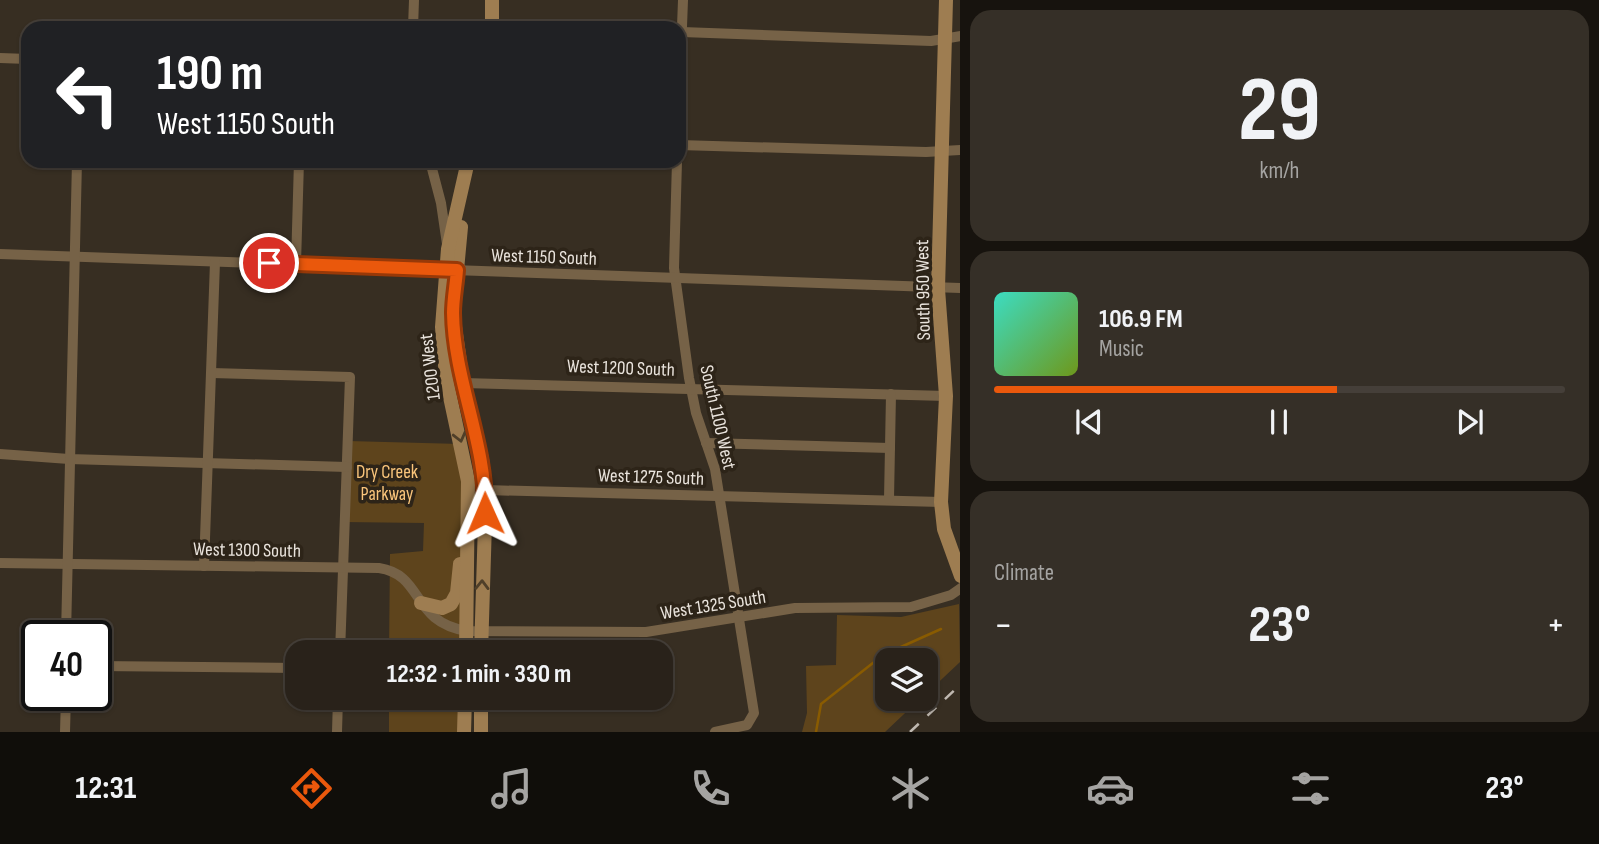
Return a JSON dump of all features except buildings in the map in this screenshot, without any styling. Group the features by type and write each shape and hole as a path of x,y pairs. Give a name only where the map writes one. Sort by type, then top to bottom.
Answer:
{"street":[{"path":"413,21 414,0"},
{"path":"486,0 489,21"},
{"path":"490,21 492,0"},
{"path":"682,21 683,0"},
{"name":"South 950 West","path":"946,0 938,289 946,396 941,502 944,529 960,576"},
{"path":"686,32 945,40 960,36"},
{"path":"0,58 21,58"},
{"path":"686,145 960,150"},
{"path":"66,620 78,168"},
{"path":"296,264 299,168"},
{"path":"432,168 442,203 448,249"},
{"name":"1200 West","path":"466,168 448,249 453,313 463,383 482,458 486,490 474,631 471,640"},
{"name":"1200 West","path":"471,168 442,327 446,378 468,481 467,531 477,640"},
{"name":"South 1100 West","path":"677,168 675,278 691,387 715,469 717,496 754,713 752,720 736,729 715,732"},
{"name":"West 1150 South","path":"0,254 960,288"},
{"path":"204,566 215,262"},
{"path":"212,373 350,377 340,640"},
{"name":"West 1200 South","path":"463,383 691,387 946,396"},
{"path":"889,499 891,394"},
{"path":"706,443 890,448"},
{"path":"0,454 69,459 347,467"},
{"name":"West 1275 South","path":"486,490 941,502"},
{"path":"421,603 442,608 454,601 467,531"},
{"name":"West 1300 South","path":"0,563 394,571 410,584 421,603 443,626 474,631"},
{"name":"West 1325 South","path":"474,631 646,632 795,608 911,607 951,595 960,588"},
{"path":"112,666 285,668"},
{"path":"337,732 338,710"},
{"path":"464,732 465,710"},
{"path":"481,710 481,732"},
{"path":"65,711 65,732"}],"green space":[{"name":"Dry Creek Parkway","path":"348,441 461,444 466,640 389,640 390,554 423,551 424,523 344,522"},
{"path":"959,604 960,662 938,683 938,648 875,648 875,711 907,711 885,732 802,732 807,713 806,666 836,665 837,615 901,617"},
{"path":"389,710 465,710 464,732 389,732"}],"waterway":[{"path":"816,732 821,704 883,655 941,629"}],"railway":[{"path":"910,732 960,685"}],"route":[{"path":"269,263 457,270 453,313 463,383 482,458 486,490 485,513"}]}
